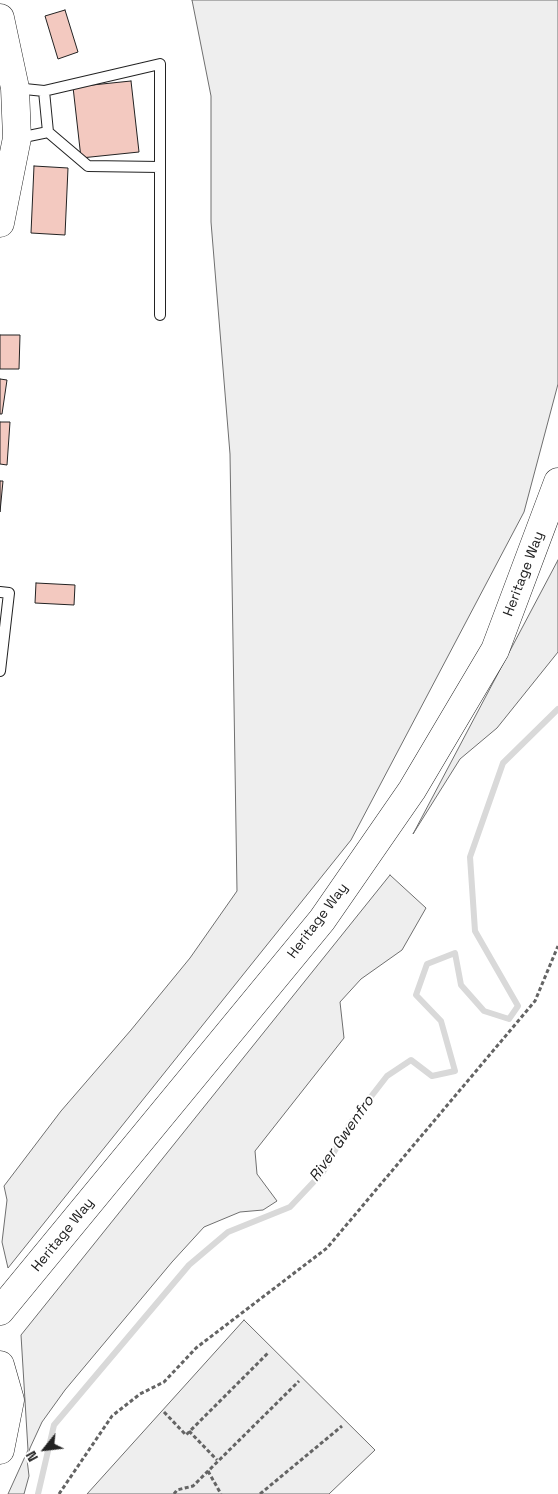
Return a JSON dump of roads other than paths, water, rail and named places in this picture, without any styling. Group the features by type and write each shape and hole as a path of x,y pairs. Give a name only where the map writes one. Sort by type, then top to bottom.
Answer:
{"street":[{"path":"0,18 15,88 17,138 0,223"},
{"name":"Heritage Way","path":"0,1311 322,920 412,790 495,650 558,482"},
{"path":"0,1365 10,1400 0,1450"}],"lane":[{"path":"15,88 44,90 160,64 160,315"},
{"path":"44,90 48,132 88,166 160,167"},
{"path":"17,138 48,132"},
{"path":"0,592 9,593 0,671"}],"waterway":[{"name":"River Gwenfro","path":"38,1494 54,1425 189,1265 228,1232 290,1207 323,1172 349,1125 387,1076 411,1060 432,1076 455,1071 441,1021 416,995 427,964 455,953 461,985 484,1011 509,1019 518,1006 475,931 470,857 503,763 558,709"}]}
